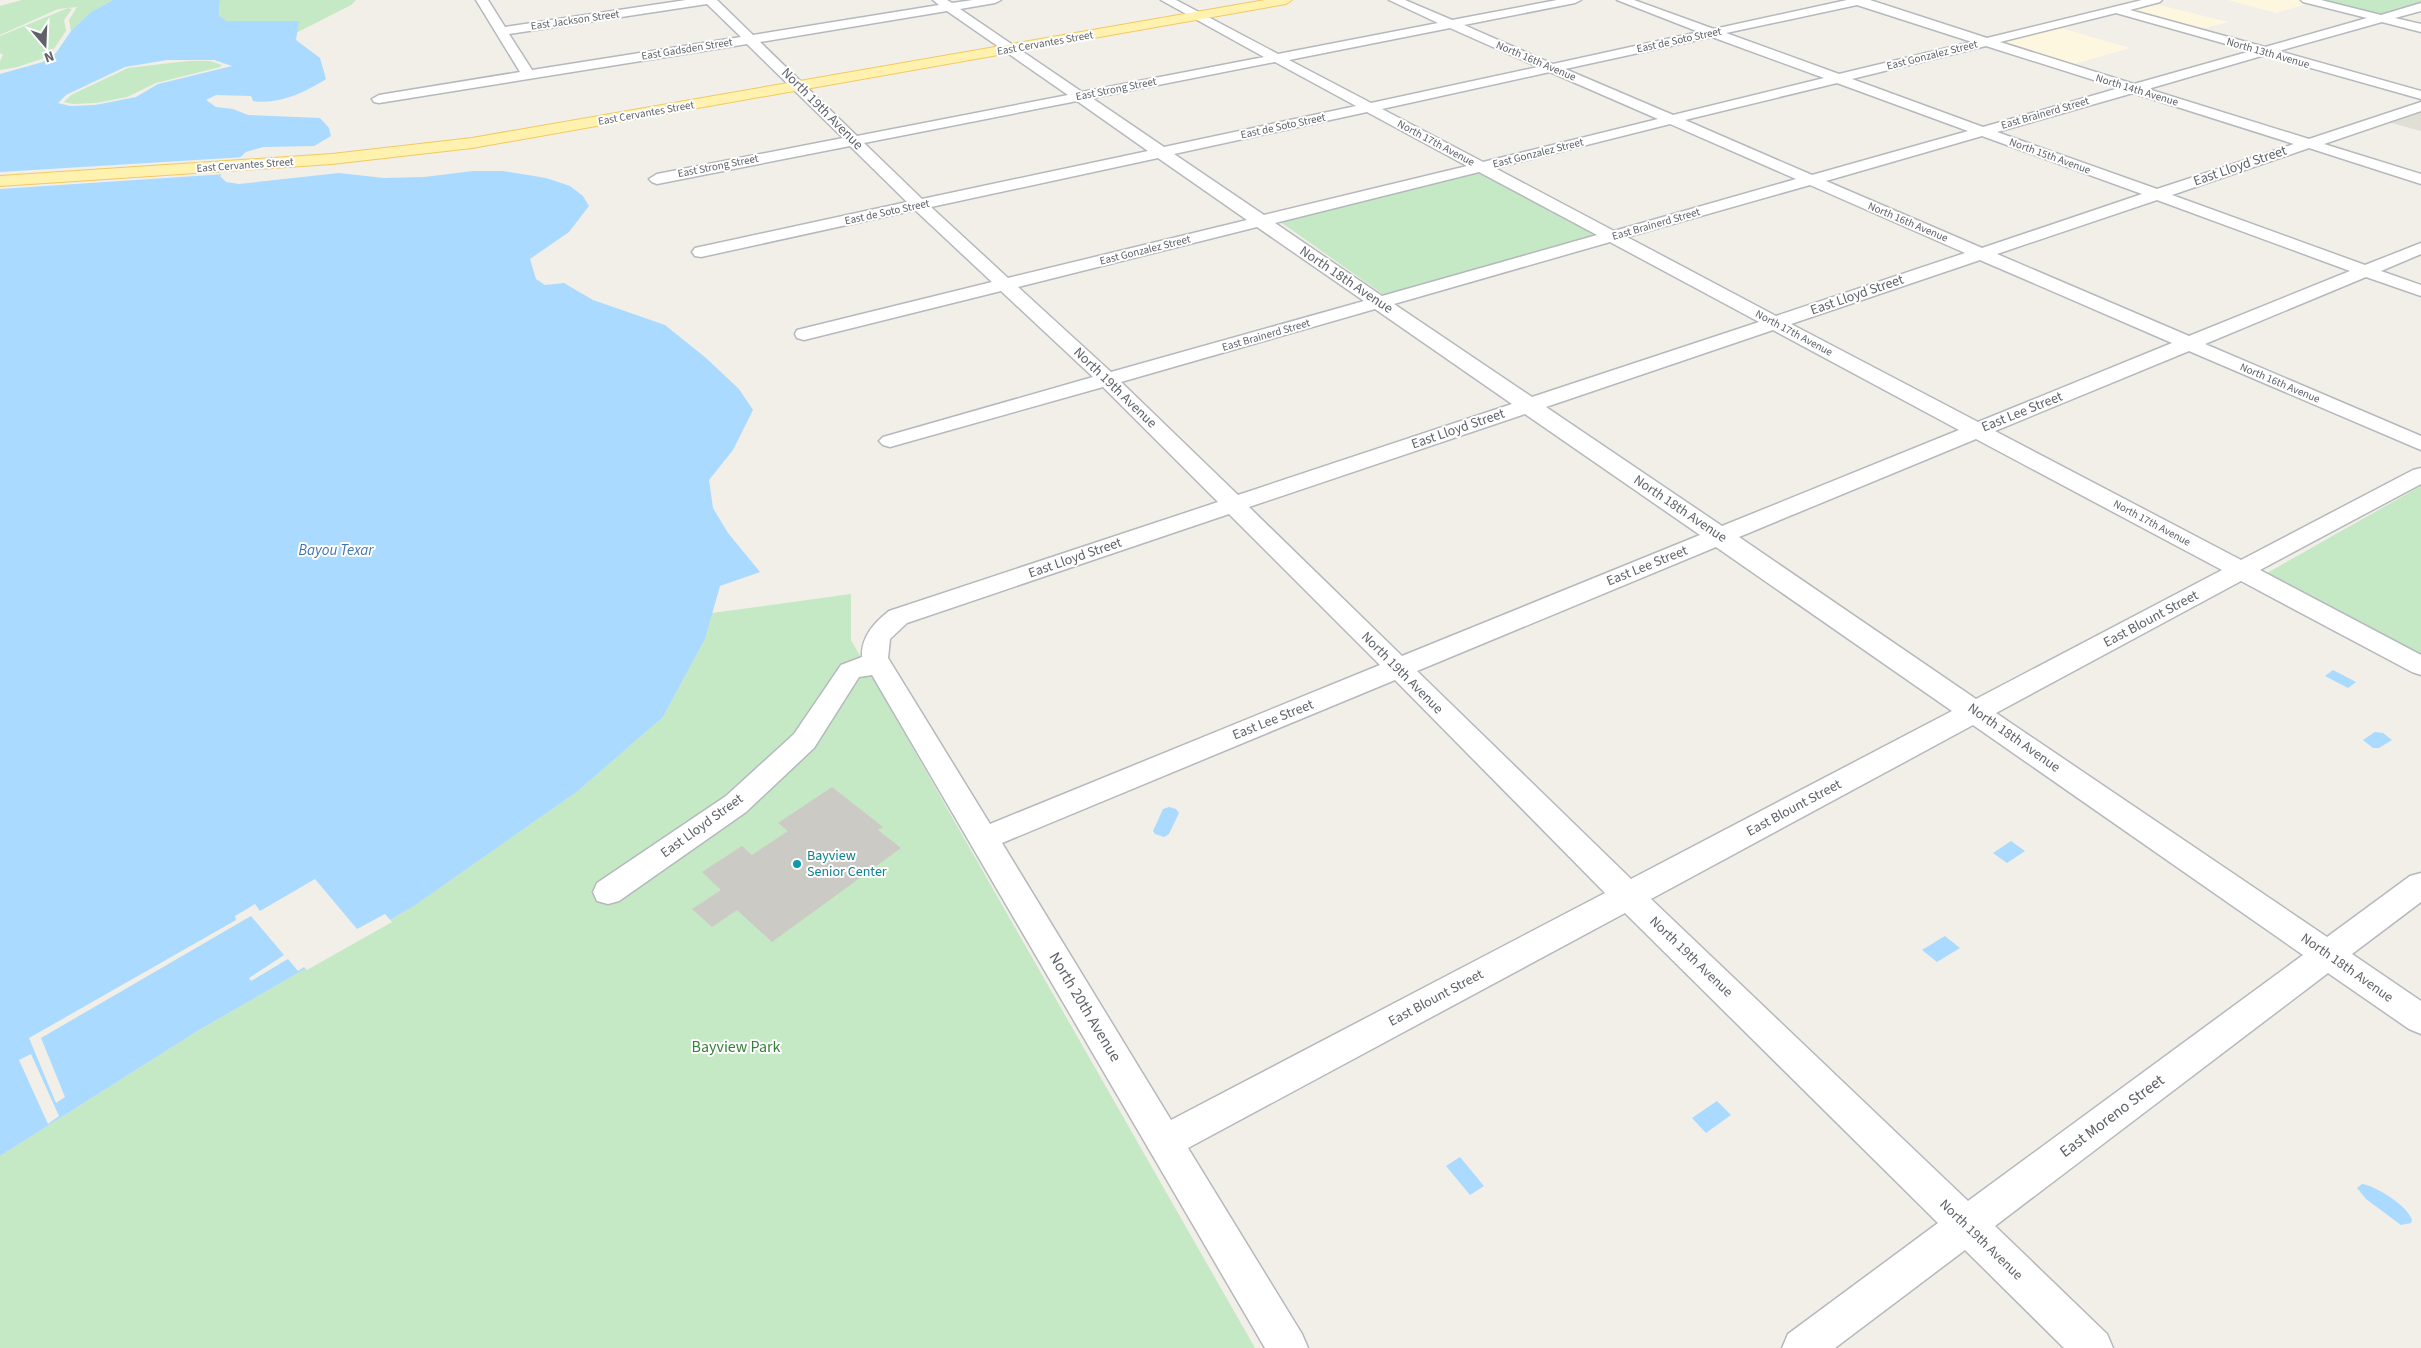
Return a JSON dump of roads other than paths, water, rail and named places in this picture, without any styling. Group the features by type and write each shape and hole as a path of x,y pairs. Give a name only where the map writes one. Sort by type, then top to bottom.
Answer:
{"main road":[{"name":"East Cervantes Street","path":"0,182 375,155 472,143 1286,0"}],"street":[{"path":"482,0 528,75"},
{"name":"East Jackson Street","path":"501,31 709,0"},
{"name":"North 19th Avenue","path":"709,0 919,205 1108,380 1628,896 2093,1348"},
{"name":"East Gadsden Street","path":"379,99 751,39 944,4 995,0"},
{"name":"North 17th Avenue","path":"1167,0 2421,666"},
{"name":"North 16th Avenue","path":"1395,0 2421,444"},
{"name":"East Strong Street","path":"657,178 1576,0"},
{"name":"North 15th Avenue","path":"1623,0 2421,291"},
{"name":"East de Soto Street","path":"701,252 1858,0"},
{"name":"North 14th Avenue","path":"1858,0 2421,179"},
{"name":"East Gonzalez Street","path":"804,334 2156,0"},
{"path":"2307,0 2421,28"},
{"name":"North 13th Avenue","path":"2092,2 2421,95"},
{"name":"North 18th Avenue","path":"944,4 2421,1019"},
{"name":"East Brainerd Street","path":"890,441 2421,7"},
{"name":"East Lloyd Street","path":"880,666 875,658 873,647 878,635 898,617 2421,106"},
{"name":"East Lee Street","path":"984,838 2421,248"},
{"name":"East Blount Street","path":"1166,1141 2421,475"},
{"name":"East Lloyd Street","path":"608,892 736,804 804,741 850,671 869,665 880,666"},
{"name":"North 20th Avenue","path":"880,666 1166,1141 1288,1348"},
{"name":"East Moreno Street","path":"1802,1348 2421,885"}],"water":[{"name":"Bayou Texar","path":"113,0 220,0 219,16 227,21 299,21 296,40 320,58 326,79 301,93 272,101 253,101 251,96 216,95 206,100 216,107 233,109 248,115 320,118 329,128 331,136 314,146 263,147 246,152 220,176 226,182 239,184 339,173 384,178 424,177 473,171 503,171 546,178 570,186 583,196 589,206 569,232 530,259 536,279 545,285 564,283 593,300 665,325 706,358 739,389 753,410 733,450 709,480 713,508 728,533 760,572 720,586 705,639 663,717 578,791 414,906 199,1030 0,1156 0,74 43,62 56,53 71,31 91,12","holes":["167,60 214,60 232,66 158,84 136,97 95,105 70,106 58,103 66,95 125,67"]},
{"path":"2333,670 2356,682 2348,688 2325,676"},
{"path":"2375,732 2383,733 2392,740 2379,748 2373,748 2363,740"},
{"path":"1169,807 1176,809 1179,813 1169,834 1164,837 1155,834 1153,831 1163,809"},
{"path":"2011,841 2025,851 2007,863 1993,853"},
{"path":"1945,936 1960,948 1937,962 1922,950"},
{"path":"1717,1101 1731,1115 1706,1133 1692,1118"},
{"path":"1460,1157 1484,1186 1470,1195 1446,1166"},
{"path":"2362,1184 2375,1188 2398,1203 2409,1215 2412,1220 2411,1223 2401,1225 2366,1199 2357,1188"}],"place":[{"name":"Bayview Senior Center","path":"797,864"}],"park label":[{"name":"Bayview Park","path":"736,1047"}]}
